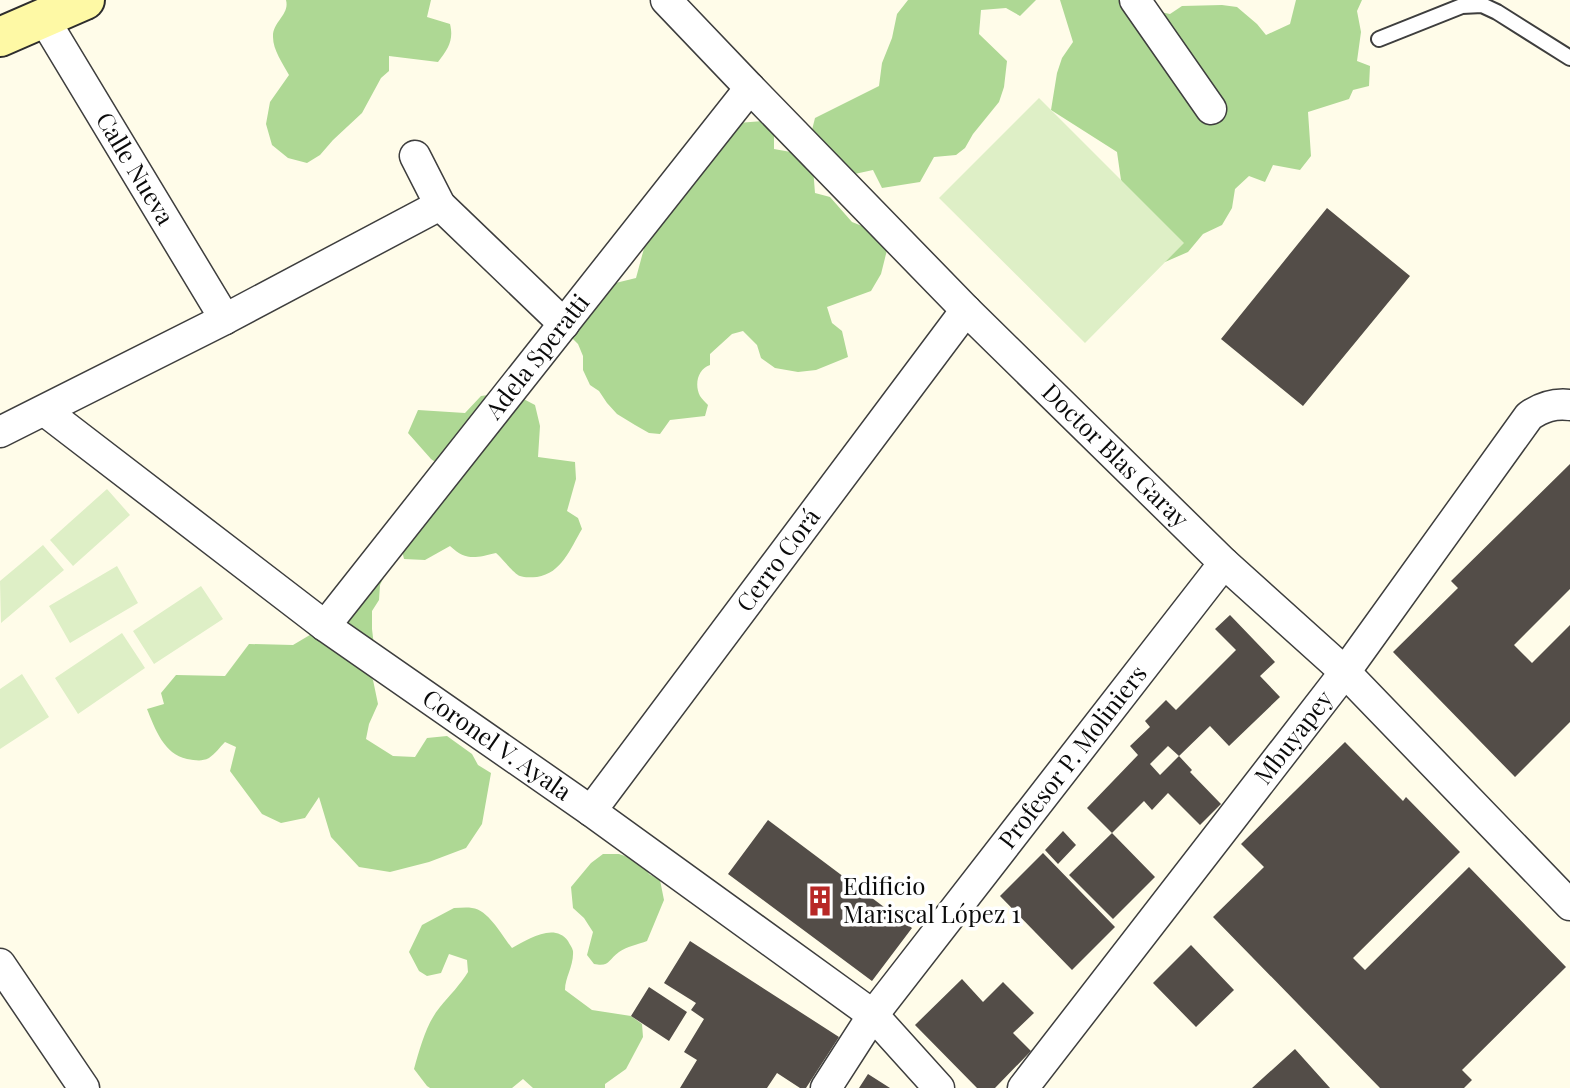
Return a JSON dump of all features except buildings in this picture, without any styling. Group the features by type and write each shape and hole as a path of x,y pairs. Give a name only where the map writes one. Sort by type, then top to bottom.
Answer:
{"main road":[{"path":"0,37 85,0"}],"street":[{"name":"Doctor Blas Garay","path":"666,0 966,310 1224,562 1345,672 1570,905"},
{"path":"1135,0 1211,109"},
{"name":"Calle Nueva","path":"44,19 225,319"},
{"name":"Adela Speratti","path":"325,626 750,88"},
{"path":"415,156 440,205 564,324"},
{"path":"0,432 225,319 440,205"},
{"name":"Cerro Corá","path":"591,811 966,310"},
{"name":"Mbuyapey","path":"1023,1088 1345,672 1529,416 1544,407 1570,405"},
{"name":"Coronel V. Ayala","path":"45,411 325,626 591,811 873,1015 939,1088"},
{"name":"Profesor P. Moliniers","path":"826,1088 873,1015 1224,562"},
{"path":"0,964 84,1088"}],"lane":[{"path":"1379,39 1462,6 1482,5 1570,58"}],"green space":[{"path":"286,0 431,0 427,17 450,24 451,40 438,62 389,56 389,71 381,78 362,113 320,155 307,163 288,158 272,145 266,124 270,102 289,75 273,42 275,27 286,10"},
{"path":"908,0 1036,0 1020,16 1006,8 981,10 979,34 1007,61 1004,87 999,102 965,148 956,155 934,157 920,182 882,188 873,170 850,175 811,134 815,118 879,86 882,63 892,38 897,14"},
{"path":"1060,0 1143,0 1141,8 1170,14 1182,6 1237,7 1266,35 1290,24 1296,0 1362,0 1357,11 1361,32 1357,61 1370,66 1369,86 1353,90 1349,99 1308,112 1311,156 1300,170 1273,165 1265,182 1249,176 1235,189 1232,208 1222,225 1203,234 1188,252 1165,262 1121,180 1117,152 1051,110 1057,73 1062,58 1073,42"},
{"path":"1039,98 1184,243 1085,343 939,198"},
{"path":"763,121 774,130 774,149 802,154 813,168 815,193 830,197 852,222 867,228 887,250 881,274 871,291 827,307 832,323 842,331 848,357 816,370 798,372 775,368 761,358 757,345 743,331 732,334 710,354 710,365 698,377 698,391 708,405 705,416 670,420 660,434 649,433 617,414 599,391 590,385 583,370 583,356 578,344 569,335 591,289 636,278 646,241 738,123"},
{"path":"510,392 535,405 540,426 538,457 575,462 576,479 567,511 578,518 582,529 569,552 553,571 537,577 520,576 496,553 471,557 450,546 425,560 404,559 398,533 441,466 431,459 408,433 418,410 465,413 481,396"},
{"path":"107,489 130,515 73,566 50,540"},
{"path":"43,545 64,570 1,623 0,581"},
{"path":"117,566 138,603 70,643 49,606"},
{"path":"388,568 380,585 379,600 372,611 374,646 357,655 373,680 378,704 366,739 393,756 415,757 427,738 447,736 472,754 478,765 491,773 482,824 466,848 429,862 390,872 359,867 331,837 319,797 305,818 281,823 262,814 230,771 236,747 225,742 209,758 203,760 179,756 161,740 147,709 164,704 161,693 176,675 225,676 249,644 293,645 325,626"},
{"path":"201,586 223,619 154,664 133,631"},
{"path":"122,633 145,668 78,714 55,678"},
{"path":"22,674 49,717 0,749 0,689"},
{"path":"603,854 619,854 643,862 649,874 660,880 664,900 647,941 622,950 606,964 599,965 594,964 587,955 593,932 573,908 571,887 591,863"},
{"path":"454,908 472,908 484,913 512,948 540,934 548,933 555,933 568,941 573,951 565,990 592,1010 631,1016 642,1024 643,1037 626,1069 605,1084 605,1088 533,1088 523,1079 512,1088 427,1086 414,1069 421,1045 435,1014 468,972 467,960 449,954 441,973 427,976 419,971 409,952 422,925"}],"place":[{"name":"Edificio Mariscal López 1","path":"820,901"}]}
